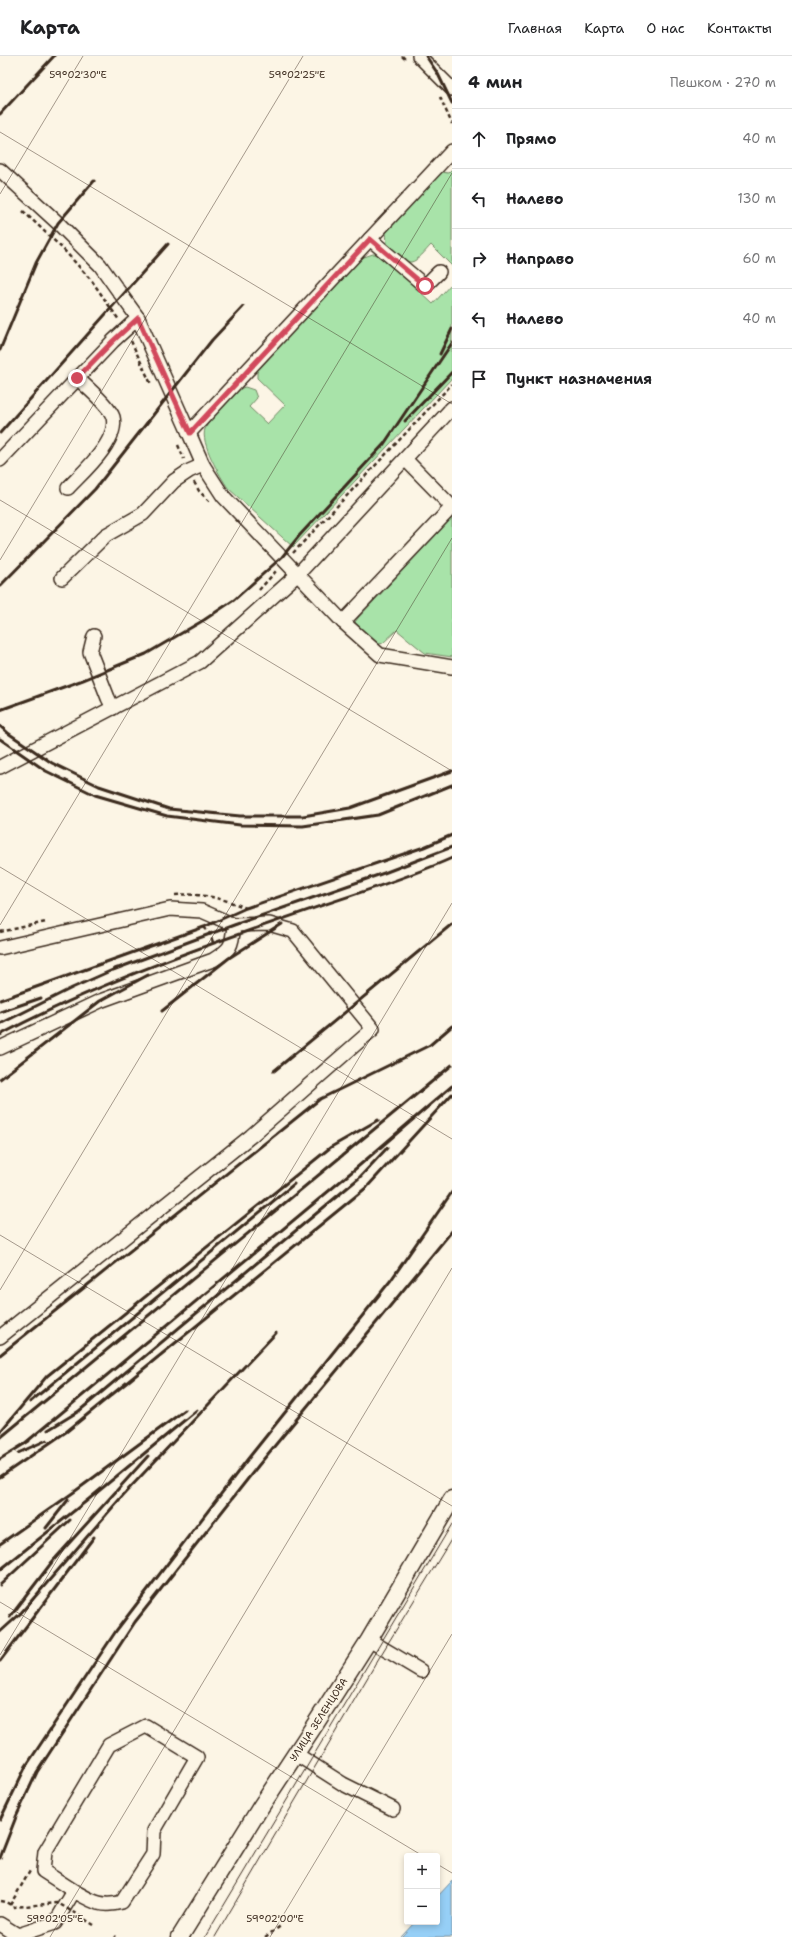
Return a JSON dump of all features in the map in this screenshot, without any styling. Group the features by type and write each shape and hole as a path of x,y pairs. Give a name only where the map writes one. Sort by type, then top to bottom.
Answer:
{"main road":[{"name":"УЛИЦА ЗЕЛЕНЦОВА","path":"180,1937 260,1808 369,1640 452,1499"}],"lane":[{"path":"419,56 452,89"},
{"path":"190,433 452,151"},
{"path":"0,170 58,223 100,266 138,318 190,433 202,465 223,496 280,565 298,574 343,622 380,655 452,668"},
{"path":"370,239 425,286 439,272"},
{"path":"0,460 77,378 138,318"},
{"path":"68,488 103,451 113,432 113,417 102,402 77,378"},
{"path":"0,768 200,662 298,574 452,408"},
{"path":"343,622 452,507 405,459"},
{"path":"62,578 106,534 143,514 174,481 188,471 202,465"},
{"path":"94,636 90,652 113,708"},
{"path":"0,948 170,909 202,911 234,925 269,924 293,931 373,1029 251,1136 0,1338"},
{"path":"0,1048 100,1001 213,960 228,951 233,938 234,925"},
{"path":"369,1640 421,1671"},
{"path":"146,1726 196,1757 154,1831 153,1854 122,1902 112,1905 100,1905 74,1891 43,1871 45,1852 110,1745 146,1726"},
{"path":"296,1754 344,1784 393,1809"},
{"path":"0,1924 18,1936 54,1923 74,1891"}],"path":[{"path":"22,210 63,249 92,281 126,330 154,390"},
{"path":"255,594 276,572 280,565 452,384"},
{"path":"176,439 188,471 199,491 215,507"},
{"path":"276,572 280,565"},
{"path":"199,925 204,927 210,934 214,945 213,960"},
{"path":"10,1905 31,1869"},
{"path":"0,1901 14,1907 58,1903 94,1925"},
{"path":"265,1937 282,1925"}],"green space":[{"path":"452,169 452,266 431,245 419,258 414,261 404,261 394,254 388,246 386,233 442,172 448,173"},
{"path":"373,254 379,254 385,259 433,304 452,283 452,378 293,547 228,488 208,451 204,435 205,429 211,420 239,389 245,387 254,390 257,398 249,407 267,424 285,405 257,378 257,371 361,258"},
{"path":"452,518 452,657 425,653 397,630 383,643 376,645 358,630 355,622"}],"water":[{"path":"452,1881 452,1937 401,1937 412,1925 440,1925 440,1894"}],"tram line":[{"path":"205,1937 452,1524"},
{"path":"215,1937 379,1658 452,1538"}],"railway":[{"path":"0,114 54,56"},
{"path":"426,56 438,74 452,103"},
{"path":"0,350 36,263 58,223 94,181"},
{"path":"0,433 168,244"},
{"path":"0,586 95,489 212,340 243,307"},
{"path":"440,354 452,329"},
{"path":"0,710 83,680 146,654 204,620 234,600 282,557 299,536 384,444 452,343"},
{"path":"405,421 452,372"},
{"path":"0,726 52,763 99,786 169,809 240,816 303,816 350,808 452,771"},
{"path":"0,739 46,771 95,795 167,816 240,825 303,826 378,815 452,785"},
{"path":"0,1000 204,927 246,908 424,847 452,835"},
{"path":"113,970 234,925 384,873 452,847"},
{"path":"0,1035 38,1015 118,980 241,933 404,877 452,858"},
{"path":"162,1011 229,958 282,924"},
{"path":"274,1071 452,924"},
{"path":"0,1024 72,988 117,968"},
{"path":"0,1079 100,1001 148,975"},
{"path":"0,1012 41,998"},
{"path":"0,1355 320,1099 430,1045 452,1026"},
{"path":"0,1438 452,1065"},
{"path":"24,1444 354,1170 452,1086"},
{"path":"0,1477 66,1432 367,1187 452,1094"},
{"path":"0,1432 47,1376 331,1147 378,1120"},
{"path":"48,1430 79,1411 359,1178 387,1148"},
{"path":"30,1402 294,1184"},
{"path":"0,1820 26,1766 116,1631 247,1460 391,1280 452,1192"},
{"path":"0,1858 16,1817 37,1772 135,1622 258,1466 452,1231"},
{"path":"0,1632 20,1614 125,1493 276,1333"},
{"path":"0,1544 74,1492 185,1410"},
{"path":"0,1570 197,1410"},
{"path":"18,1453 47,1440"},
{"path":"0,1459 29,1441"},
{"path":"10,1617 52,1562 148,1456"},
{"path":"46,1528 68,1500"},
{"path":"0,1585 70,1520"},
{"path":"0,1661 94,1537"}],"route":[{"path":"77,378 138,318 170,392 190,433 370,239 425,286"}]}
